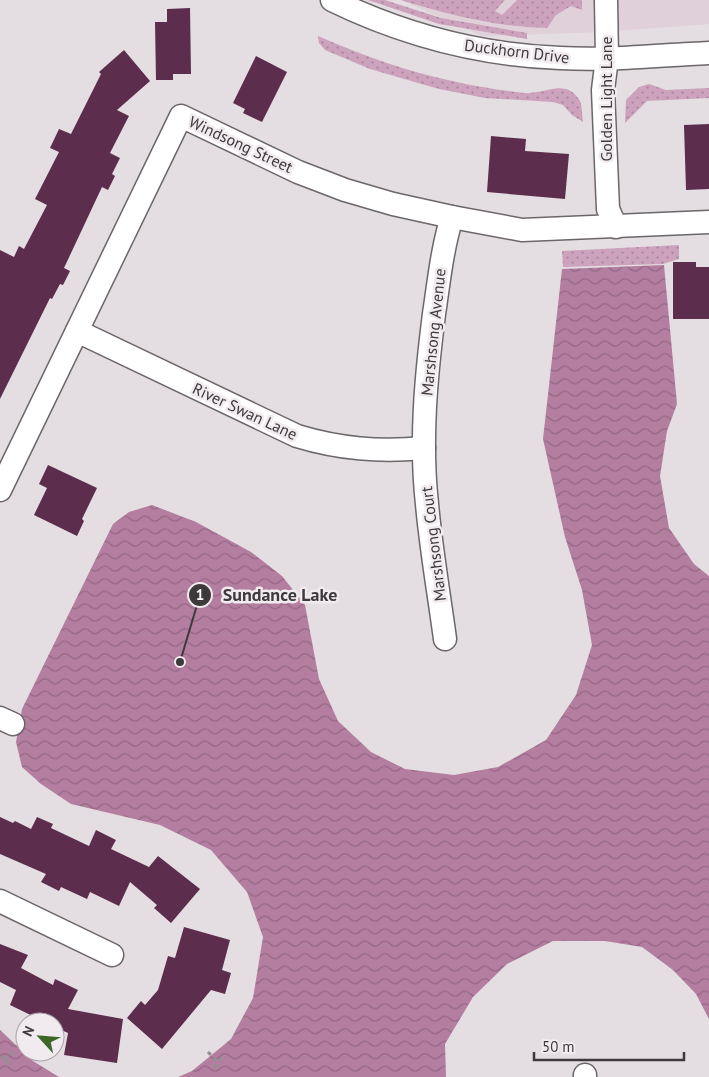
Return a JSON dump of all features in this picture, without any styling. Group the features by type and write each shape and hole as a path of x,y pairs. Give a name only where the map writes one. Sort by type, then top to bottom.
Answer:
{"street":[{"name":"Duckhorn Drive","path":"332,0 364,15 418,35 465,47 560,58 607,58 709,52"},
{"name":"Golden Light Lane","path":"606,0 607,58 603,90 608,209 616,227"},
{"name":"Windsong Street","path":"0,490 181,116 298,172 345,190 393,204 452,217 522,230 709,222"},
{"name":"Marshsong Avenue","path":"424,448 426,387 432,336 444,243 452,217"},
{"name":"River Swan Lane","path":"77,331 297,436 326,445 357,450 388,451 424,448"},
{"name":"Marshsong Court","path":"424,448 426,503 445,640"},
{"path":"0,901 112,955"}],"path":[{"path":"5,1060 15,1050"},
{"path":"208,1052 218,1062"},
{"path":"1,1056 11,1066"},
{"path":"214,1067 223,1056"}],"shaded area":[{"path":"368,0 385,0 441,18 527,33 527,39 439,24"},
{"path":"401,0 709,0 709,24 602,32 483,36"},
{"path":"401,0 505,0 495,11 502,15 517,0 582,0 582,10 571,6 556,15 547,28 528,27 491,23 437,11"},
{"path":"318,36 369,57 419,73 470,85 524,93 563,88 575,95 581,103 583,122 572,115 563,105 553,102 485,98 439,89 370,69 325,50 319,43"},
{"path":"649,84 666,90 709,88 709,98 647,101 625,123 626,100 639,87"},
{"path":"679,245 679,259 663,264 563,267 562,251"}],"water":[{"path":"664,265 677,404 667,431 660,476 669,528 694,564 709,576 709,1019 696,994 673,970 642,947 605,941 553,941 507,964 473,997 445,1044 446,1077 178,1077 192,1071 231,1039 253,998 263,937 247,892 211,850 160,825 71,804 41,784 22,767 16,742 22,709 113,524 129,512 152,505 196,522 251,552 282,576 305,605 319,679 338,721 371,752 405,769 454,775 498,767 546,740 576,695 592,645 582,590 565,537 543,439 562,269"},
{"path":"0,1030 15,1044 15,1062 35,1062 59,1077 0,1077"}],"building":[{"path":"190,8 191,74 173,74 173,80 156,80 155,22 167,22 167,9"},
{"path":"124,50 150,81 117,110 129,116 110,153 120,158 112,174 115,176 108,190 102,187 64,268 70,271 63,285 60,284 52,299 50,298 0,399 0,250 14,257 19,246 24,249 47,205 35,199 59,152 50,148 59,129 71,134 101,74 99,72"},
{"path":"256,56 287,72 262,122 243,113 245,109 233,103"},
{"path":"709,124 709,189 686,190 684,125"},
{"path":"491,136 526,139 525,151 569,154 565,199 487,192"},
{"path":"673,262 696,262 696,267 709,267 709,319 673,319"},
{"path":"48,465 97,488 82,519 84,521 77,536 34,515 47,488 39,484"},
{"path":"0,817 13,823 15,821 31,829 37,817 53,824 51,828 89,846 96,830 116,840 111,849 149,867 158,856 200,889 171,923 154,908 157,905 130,882 119,906 90,892 87,899 61,887 59,891 41,882 46,874 0,854"},
{"path":"184,927 230,940 222,970 231,973 225,994 211,990 162,1049 127,1018 141,1001 145,1005 158,990 168,956 175,958"},
{"path":"0,944 28,955 21,968 53,985 55,979 78,990 68,1009 123,1019 117,1063 65,1055 68,1033 65,1032 65,1012 24,1012 10,1005 16,990 0,982"}],"place":[{"name":"Sundance Lake","path":"180,662"}]}
